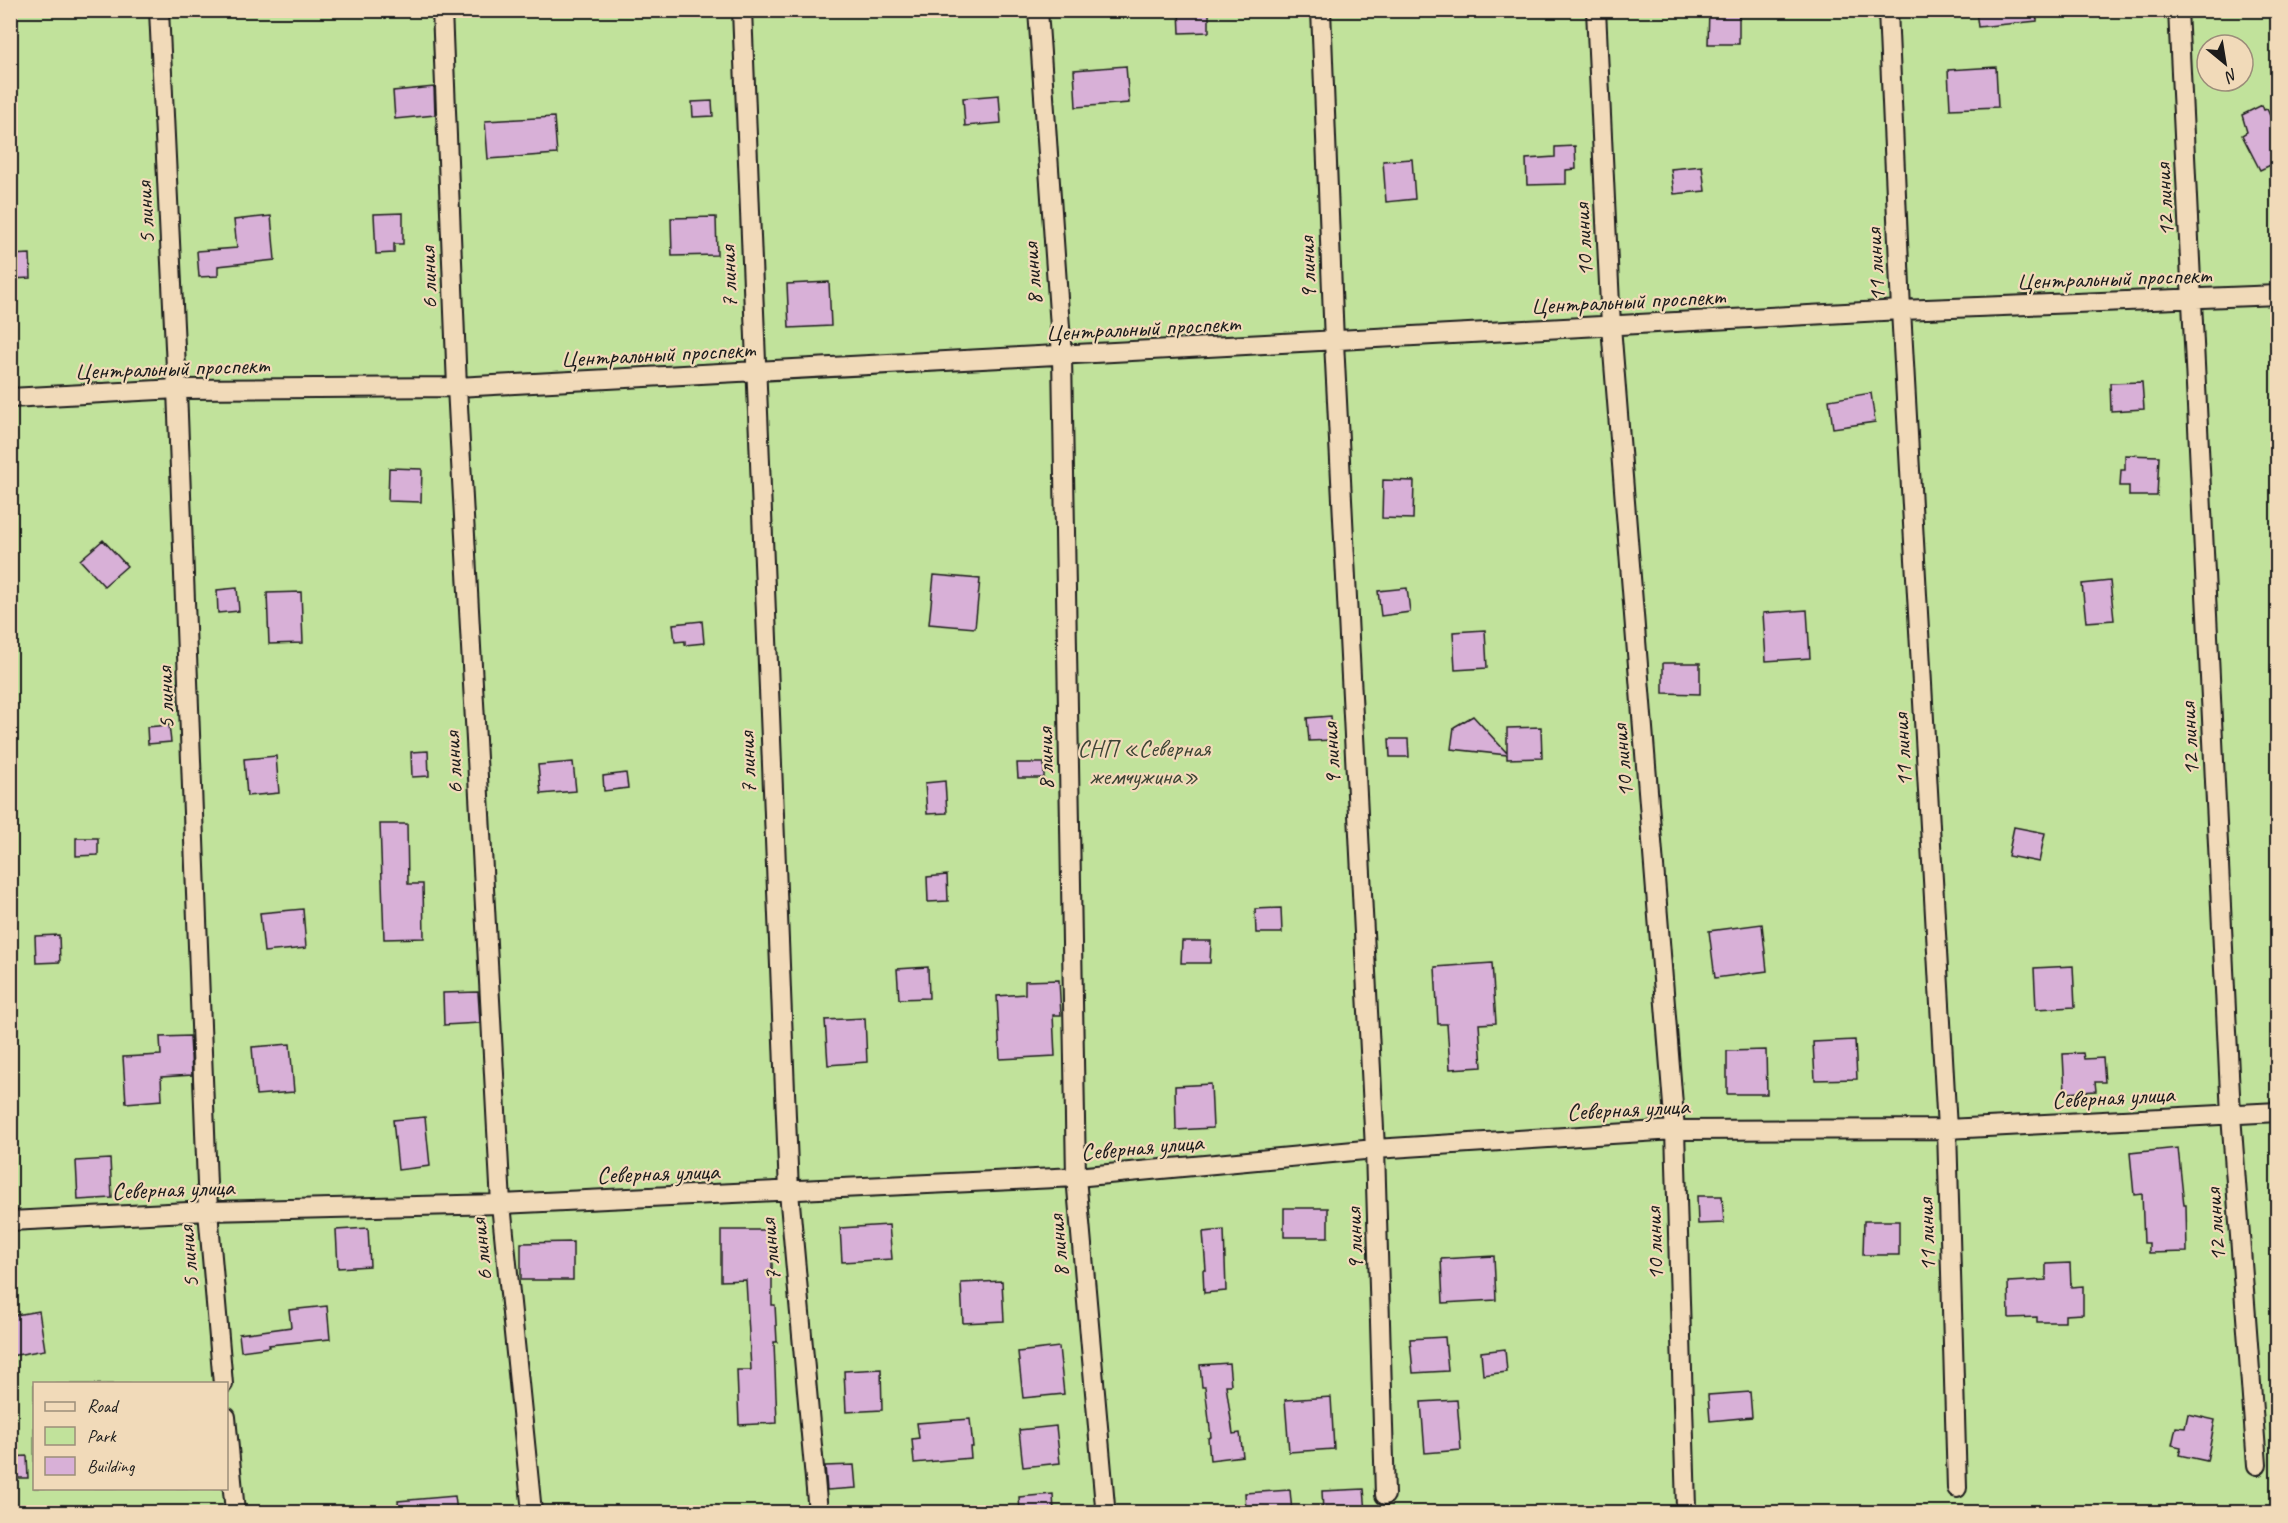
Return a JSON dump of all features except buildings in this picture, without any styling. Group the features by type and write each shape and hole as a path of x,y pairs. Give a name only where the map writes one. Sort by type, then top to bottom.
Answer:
{"street":[{"name":"5 линия","path":"159,10 177,389 208,1211 224,1382"},
{"name":"6 линия","path":"442,10 456,387 501,1204 532,1512"},
{"name":"7 линия","path":"742,10 789,1192 818,1512"},
{"name":"8 линия","path":"1038,10 1062,356 1076,1177 1105,1506"},
{"name":"9 линия","path":"1321,10 1334,342 1376,1149 1385,1495"},
{"name":"10 линия","path":"1596,10 1611,326 1675,1130 1686,1508"},
{"name":"11 линия","path":"1888,10 1901,310 1947,1129 1957,1488"},
{"name":"12 линия","path":"2178,10 2231,1116 2257,1465"},
{"name":"Центральный проспект","path":"10,398 177,389 456,387 755,373 1901,310 2277,295"},
{"name":"Северная улица","path":"10,1221 208,1211 501,1204 1076,1177 1376,1149 1675,1130 1947,1129 2277,1112"},
{"path":"228,1438 235,1512"}],"green space":[{"name":"СНП «Северная жемчужина»","path":"10,11 2277,11 2277,1512 11,1512"}]}
